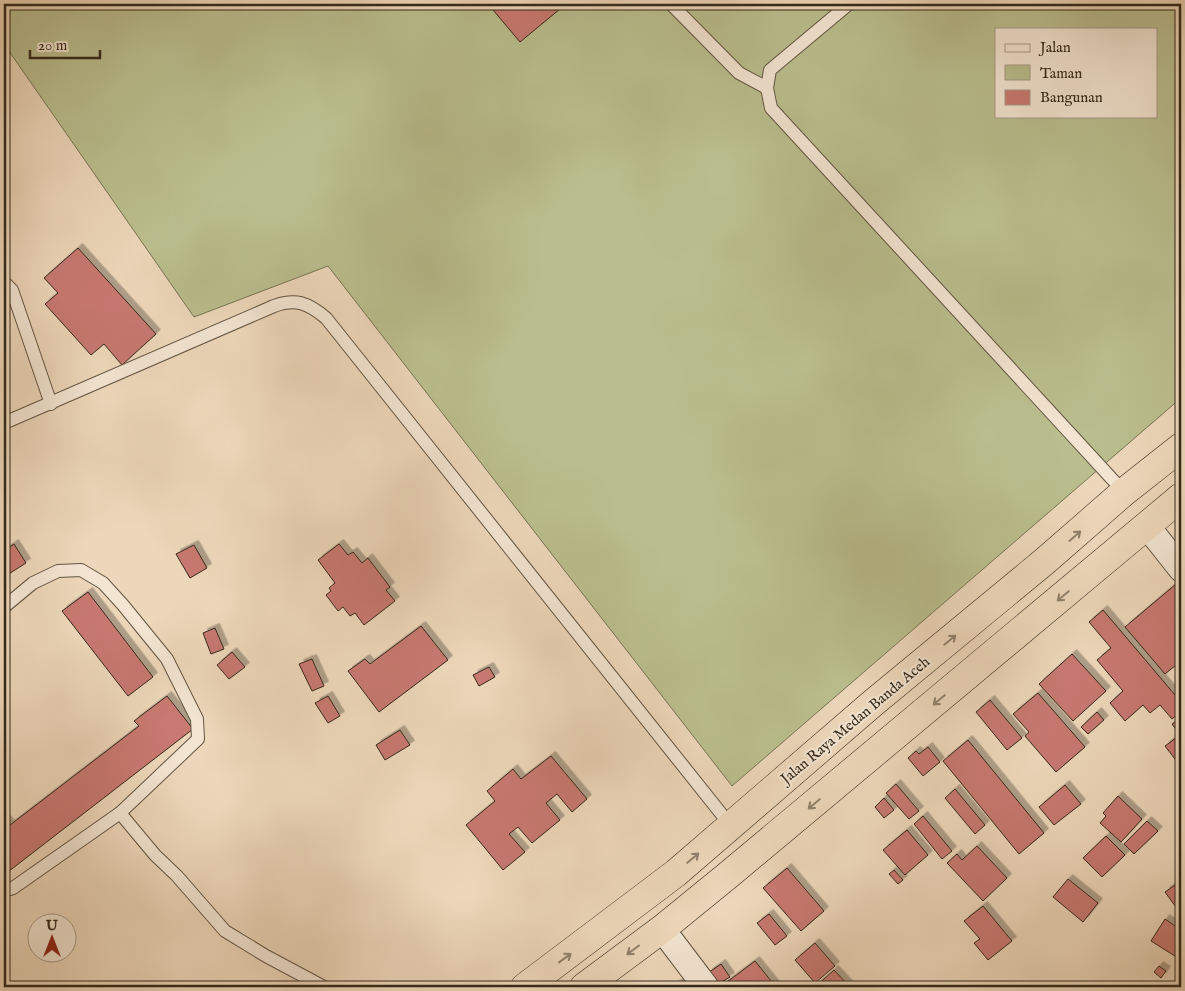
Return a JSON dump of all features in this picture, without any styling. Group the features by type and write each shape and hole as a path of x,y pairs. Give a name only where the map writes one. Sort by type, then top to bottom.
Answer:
{"highway":[{"name":"Jalan Raya Medan Banda Aceh","path":"526,987 676,873 873,703 1046,561 1124,492 1181,447"},
{"path":"584,987 662,929 1181,497"}],"street":[{"path":"1148,526 1181,569"},
{"path":"662,929 706,987"}],"lane":[{"path":"671,4 739,73 767,88"},
{"path":"849,4 770,70 767,88 771,108 1124,492"},
{"path":"4,282 12,290 51,404"},
{"path":"4,423 274,306 286,302 301,302 314,308 332,326 731,826"},
{"path":"4,607 33,583 58,571 80,570 103,583 167,658 197,719 198,739 120,813 13,888 4,890"},
{"path":"120,813 155,855 177,876 225,930 266,956 324,987"}],"green space":[{"path":"4,4 1181,4 1181,398 732,786 328,266 194,317 4,44"}],"building":[{"path":"488,4 566,4 520,42"},
{"path":"78,248 156,334 122,365 104,344 91,355 45,304 58,293 44,278"},
{"path":"14,544 26,563 4,577 4,551"},
{"path":"339,544 348,555 353,552 362,563 368,558 390,587 386,590 395,601 364,625 355,613 350,616 343,607 338,611 326,595 331,591 329,588 335,583 318,560"},
{"path":"194,545 207,568 190,578 176,554"},
{"path":"1176,584 1181,591 1181,661 1165,674 1125,627"},
{"path":"88,592 153,677 128,696 62,611"},
{"path":"1103,610 1181,702 1181,711 1172,719 1160,705 1150,713 1143,705 1125,721 1110,703 1123,691 1097,660 1111,648 1089,622"},
{"path":"421,626 448,660 379,712 348,671 365,659 370,664"},
{"path":"215,628 224,649 211,654 203,633"},
{"path":"232,652 245,667 229,679 217,665"},
{"path":"1072,654 1106,691 1073,721 1039,684"},
{"path":"312,659 324,686 312,691 299,664"},
{"path":"489,667 495,677 479,686 473,675"},
{"path":"1038,693 1085,747 1056,772 1025,736 1029,732 1013,714"},
{"path":"167,696 193,729 4,875 4,822 6,820 10,825 139,726 134,721"},
{"path":"328,696 340,716 328,723 315,703"},
{"path":"990,700 1022,738 1007,750 976,712"},
{"path":"1097,712 1104,720 1088,734 1081,727"},
{"path":"1181,717 1181,767 1165,746 1180,735 1172,724"},
{"path":"400,730 410,745 385,760 376,745"},
{"path":"968,740 1044,833 1019,854 943,761"},
{"path":"928,747 940,762 923,776 908,758 916,751 919,754"},
{"path":"551,756 587,799 572,812 557,794 546,803 560,820 532,843 518,827 509,834 525,852 503,870 466,825 495,801 487,791 513,769 521,779"},
{"path":"896,784 919,811 909,819 886,793"},
{"path":"1065,785 1081,804 1054,825 1039,807"},
{"path":"955,789 985,825 975,834 945,798"},
{"path":"1118,796 1142,819 1121,842 1100,823 1106,816 1103,813"},
{"path":"884,798 894,810 884,818 875,807"},
{"path":"923,816 952,851 942,859 914,824"},
{"path":"1147,821 1158,831 1134,854 1124,844"},
{"path":"907,830 928,855 905,875 883,850"},
{"path":"1106,836 1125,855 1102,877 1083,858"},
{"path":"977,846 1007,878 983,901 947,863 957,854 962,860"},
{"path":"787,868 824,911 801,931 763,888"},
{"path":"894,870 903,880 898,884 889,874"},
{"path":"1068,879 1098,903 1083,922 1053,897"},
{"path":"1175,885 1179,891 1181,890 1181,914 1165,892"},
{"path":"983,906 1012,941 988,960 974,943 980,939 964,921"},
{"path":"769,914 787,936 775,945 757,923"},
{"path":"1165,919 1181,930 1181,953 1178,958 1151,941"},
{"path":"815,943 835,966 815,983 795,960"},
{"path":"755,961 776,987 725,987 723,985"},
{"path":"721,964 730,977 717,985 708,973"},
{"path":"1159,966 1166,971 1161,978 1154,972"},
{"path":"834,970 850,987 815,987"},
{"path":"681,982 685,987 672,987"}]}
